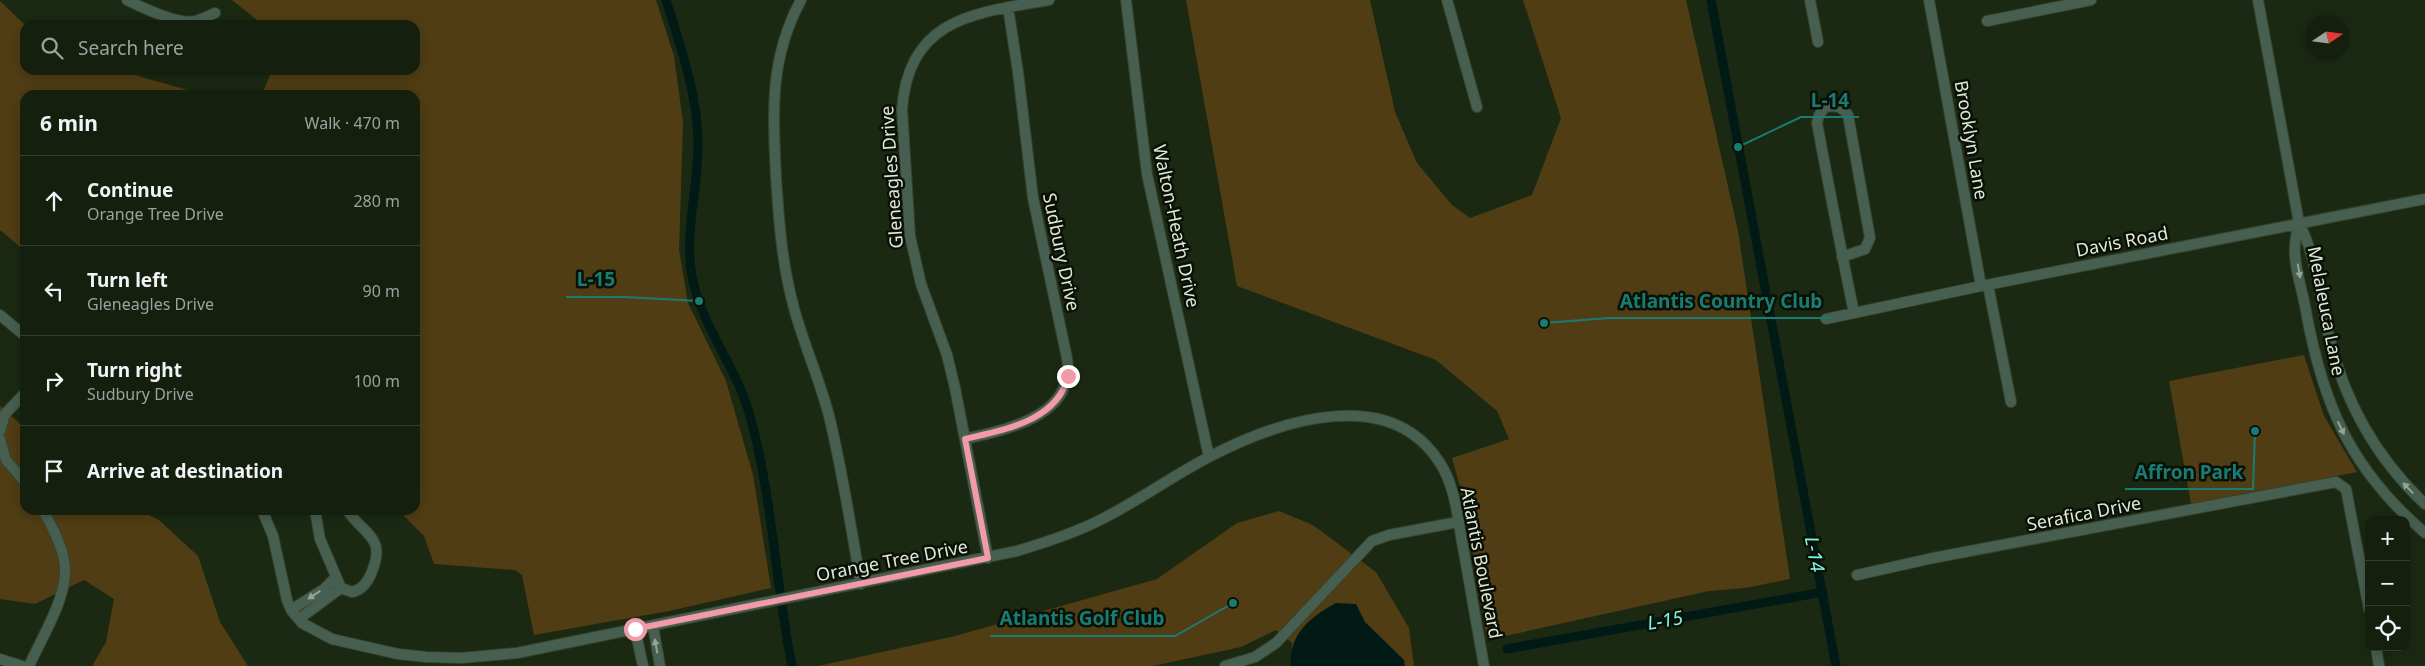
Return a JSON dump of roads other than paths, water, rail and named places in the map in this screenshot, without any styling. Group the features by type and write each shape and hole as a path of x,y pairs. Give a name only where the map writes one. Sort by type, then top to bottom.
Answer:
{"street":[{"path":"127,0 146,9 180,20"},
{"path":"800,0 782,44 773,99 782,252 794,310 823,393 831,422 861,584"},
{"name":"Gleneagles Drive","path":"988,558 951,372 922,284 910,236 902,109 903,95 914,61 930,40 940,31 971,15 1049,0"},
{"name":"Walton-Heath Drive","path":"1126,0 1148,174 1209,457"},
{"path":"1447,0 1477,107"},
{"path":"1810,0 1818,42"},
{"name":"Brooklyn Lane","path":"1929,0 1984,285 2011,402"},
{"path":"1987,21 2091,0"},
{"name":"Melaleuca Lane","path":"2258,0 2298,223 2309,243 2330,338 2345,386 2367,433 2392,470 2425,504"},
{"name":"Sudbury Drive","path":"965,439 1016,425 1044,412 1062,394 1068,370 1033,198 1008,7"},
{"path":"198,20 215,13"},
{"path":"1842,257 1856,254 1865,249 1870,238 1848,116 1842,108 1835,105 1825,107 1819,115 1817,123 1842,257 1854,313"},
{"name":"Davis Road","path":"1826,319 1984,285 2425,198"},
{"name":"Melaleuca Lane","path":"2298,223 2294,248 2320,377 2350,445 2374,481 2390,500 2425,533"},
{"path":"0,315 20,332"},
{"path":"0,431 5,414 20,398"},
{"name":"Orange Tree Drive","path":"291,610 298,619 319,634 364,647 426,657 489,656 652,626 988,558 1046,542 1102,519 1209,457 1269,432 1330,416 1359,414 1387,420 1400,426"},
{"name":"Atlantis Boulevard","path":"1400,426 1429,449 1444,470 1454,497 1484,666"},
{"path":"0,439 6,460 20,476"},
{"name":"Serafica Drive","path":"1857,575 2336,482 2346,488 2368,606"},
{"path":"28,666 61,596 66,576 62,553 45,515"},
{"path":"264,515 273,536 291,610 324,589 336,577"},
{"path":"316,515 320,539 341,588 352,592 362,588 370,576 377,557 373,538 352,515"},
{"path":"1225,666 1248,663 1276,643 1372,541 1389,535 1458,522"},
{"path":"298,619 341,588"},
{"path":"652,626 660,666"},
{"path":"635,629 642,666"},
{"path":"2377,651 2379,666"},
{"path":"0,659 22,666"}],"water":[{"path":"1336,603 1356,604 1365,622 1404,660 1405,666 1291,666 1293,645 1297,636 1310,620"}],"waterway":[{"name":"L-15","path":"666,0 687,69 697,122 698,157 690,243 692,276 703,312 744,398 758,447 792,666"},
{"name":"L-14","path":"1711,0 1836,666"},
{"name":"L-15","path":"1507,649 1823,592"}],"place":[{"name":"L-14","path":"1738,147"},
{"name":"L-15","path":"699,301"},
{"name":"Atlantis Country Club","path":"1544,323"},
{"name":"Affron Park","path":"2255,431"},
{"name":"Atlantis Golf Club","path":"1233,603"}]}
